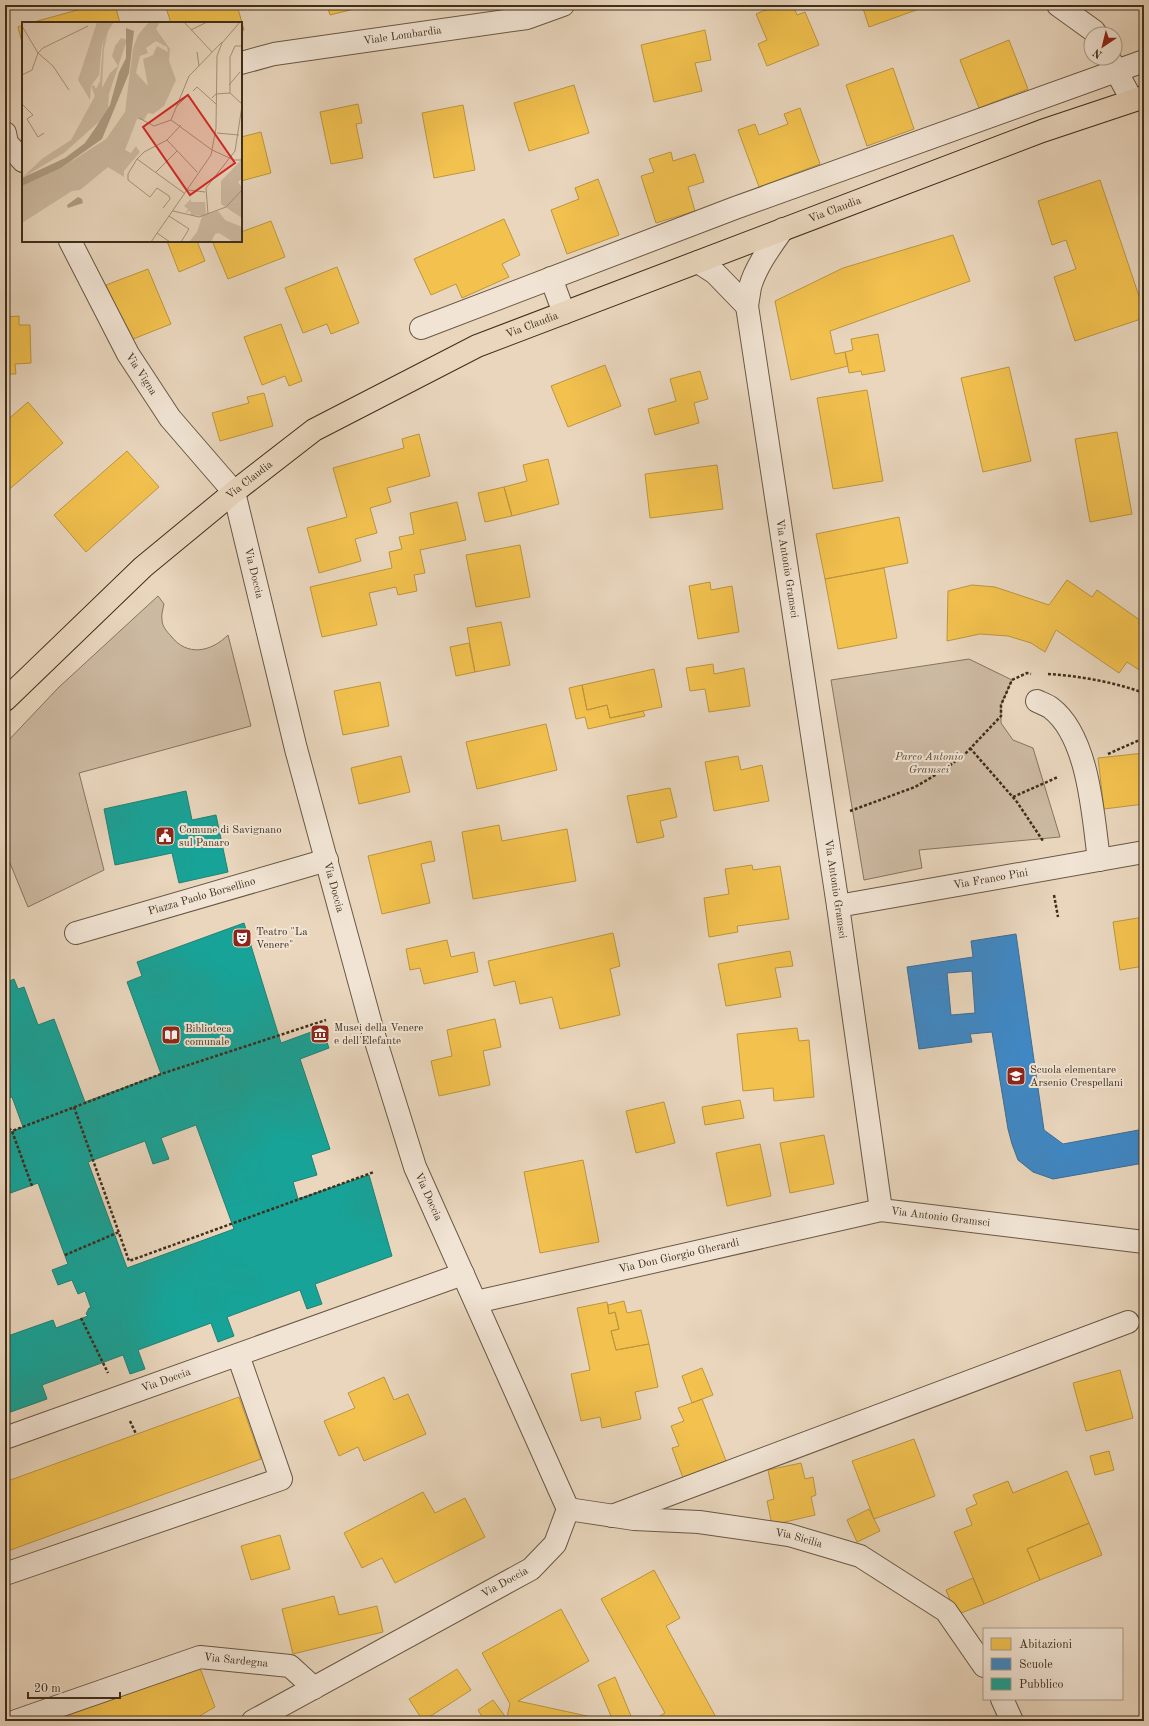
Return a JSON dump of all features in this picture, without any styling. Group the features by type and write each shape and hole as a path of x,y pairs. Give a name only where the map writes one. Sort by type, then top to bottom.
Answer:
{"main road":[{"name":"Via Claudia","path":"5,700 143,567 234,492 314,430 477,346 1042,131 1138,98"}],"street":[{"name":"Viale Lombardia","path":"242,63 274,54 527,18 563,5"},
{"path":"1058,5 1083,12 1091,26"},
{"path":"1123,63 1144,61"},
{"path":"421,328 1108,66"},
{"path":"1114,66 1138,98"},
{"path":"10,139 22,159"},
{"name":"Via Antonio Gramsci","path":"783,229 772,245 750,287 747,306 838,906 881,1210 1144,1242"},
{"name":"Via Vigna","path":"71,242 128,354 170,418 234,492"},
{"path":"698,262 715,273 747,306"},
{"path":"551,278 564,313"},
{"name":"Via Doccia","path":"234,492 296,749 373,1032 415,1167 568,1509 555,1544 531,1569 253,1721"},
{"path":"1037,701 1051,707 1067,725 1081,753 1090,792 1099,860"},
{"name":"Via Franco Pini","path":"838,906 1144,852"},
{"name":"Piazza Paolo Borsellino","path":"76,933 327,860"},
{"name":"Via Don Giorgio Gherardi","path":"476,1302 881,1210"},
{"name":"Via Doccia","path":"5,1438 463,1274"},
{"path":"612,1516 1128,1322"},
{"path":"5,1574 281,1479 238,1355"},
{"name":"Via Sicilia","path":"568,1509 634,1519 699,1522 789,1535 860,1556 946,1611 983,1665"},
{"name":"Via Sardegna","path":"16,1721 200,1658 290,1666 314,1688"},
{"path":"1002,1700 1012,1721"}],"path":[{"path":"824,815 852,811 915,787 944,770 970,748 1001,716 1001,705 1012,680 1027,673 1034,674"},
{"path":"1042,674 1070,676 1132,689 1144,693"},
{"path":"970,748 1017,802 1043,839 1050,869 1058,917"},
{"path":"12,1131 160,1074 326,1020"},
{"path":"74,1107 129,1260 374,1172"},
{"path":"5,1125 12,1131 32,1186"},
{"path":"65,1254 119,1232"}],"green space":[{"path":"158,596 164,604 162,622 164,627 177,643 184,647 199,650 207,648 221,641 228,635 251,726 79,773 104,870 28,907 5,851 5,744 58,688"},
{"name":"Parco Antonio Gramsci","path":"969,659 1012,680 1001,705 1001,723 1013,740 1033,748 1060,837 919,850 922,868 864,880 831,680"}],"building: Abitazioni":[{"path":"96,5 115,5 120,22 34,22"},
{"path":"165,5 237,5 242,22 171,22"},
{"path":"327,5 370,5 330,15"},
{"path":"778,5 793,5 797,15 805,12 819,45 767,66 758,44 767,40 756,14"},
{"path":"862,5 918,5 919,9 869,27"},
{"path":"22,25 22,42 18,27"},
{"path":"705,30 711,60 695,63 702,91 654,102 641,45"},
{"path":"1009,40 1028,89 979,108 960,60"},
{"path":"893,68 914,129 867,146 846,85"},
{"path":"574,85 589,133 529,151 514,103"},
{"path":"358,104 362,123 356,124 363,158 331,164 320,112"},
{"path":"463,105 475,170 434,178 422,113"},
{"path":"800,108 820,164 759,187 738,130 755,124 759,135 788,124 784,114"},
{"path":"261,132 271,173 242,181 242,137"},
{"path":"671,152 673,161 695,154 704,182 688,187 695,211 656,223 641,176 654,172 649,159"},
{"path":"598,179 619,235 567,254 551,210 579,199 575,188"},
{"path":"1100,180 1144,311 1144,318 1075,341 1054,277 1076,269 1066,240 1052,245 1038,201"},
{"path":"504,219 520,255 502,264 509,277 462,298 456,284 431,295 414,259"},
{"path":"271,221 285,257 228,279 213,243 242,242 242,232"},
{"path":"953,235 970,281 830,331 835,354 845,352 848,366 791,380 775,301 843,268"},
{"path":"167,242 197,242 205,261 179,272"},
{"path":"337,267 359,323 331,334 327,324 303,333 285,288"},
{"path":"148,269 171,324 128,341 106,285"},
{"path":"19,316 19,325 30,325 31,363 15,364 16,374 5,374 5,317"},
{"path":"281,324 302,381 289,386 285,376 262,385 244,337"},
{"path":"878,334 885,371 862,375 861,371 849,373 845,352 853,350 851,339"},
{"path":"605,365 621,406 568,427 551,386"},
{"path":"1009,367 1031,461 983,472 961,378"},
{"path":"700,371 708,399 694,403 699,423 655,435 648,409 676,401 670,379"},
{"path":"867,390 883,481 833,489 817,398"},
{"path":"264,393 273,426 220,441 212,413 249,403 247,397"},
{"path":"28,402 63,443 5,493 5,422"},
{"path":"1117,432 1132,514 1090,522 1075,439"},
{"path":"419,434 430,476 387,488 391,502 370,508 377,533 355,539 361,561 319,573 307,528 347,517 333,468 404,448 402,439"},
{"path":"127,451 159,487 86,552 54,515"},
{"path":"548,459 559,504 512,516 504,487 527,481 523,465"},
{"path":"717,465 723,509 650,518 645,474"},
{"path":"504,487 512,516 485,522 478,493"},
{"path":"457,502 466,540 420,550 425,573 414,575 417,591 398,595 396,587 369,593 377,625 322,637 310,587 392,568 389,552 402,549 399,537 414,534 410,513"},
{"path":"899,517 908,563 825,579 816,534"},
{"path":"520,545 530,597 476,607 466,555"},
{"path":"884,568 897,638 838,649 825,579"},
{"path":"1067,580 1092,597 1097,590 1144,623 1144,673 1127,662 1119,673 1056,630 1045,652 1031,643 1008,636 980,634 947,641 948,591 972,585 995,587 1049,605"},
{"path":"710,582 711,590 732,586 739,632 698,639 689,586"},
{"path":"501,622 510,665 475,672 467,628"},
{"path":"469,643 475,672 456,676 450,647"},
{"path":"713,664 714,674 744,668 750,706 709,712 705,689 690,691 686,668"},
{"path":"654,669 662,707 610,718 607,705 587,710 582,685"},
{"path":"380,682 389,726 343,735 334,691"},
{"path":"582,685 587,710 607,705 610,718 643,711 645,716 588,729 585,717 576,719 569,688"},
{"path":"546,724 557,770 477,789 466,742"},
{"path":"1144,753 1144,804 1104,809 1098,758"},
{"path":"401,756 410,792 359,804 351,768"},
{"path":"738,756 741,770 762,765 769,801 714,811 705,762"},
{"path":"670,788 677,817 660,821 664,837 637,843 627,796"},
{"path":"499,825 502,841 567,829 576,881 473,899 462,832"},
{"path":"431,841 435,861 421,864 430,903 382,914 368,856"},
{"path":"752,865 753,870 780,866 789,919 737,926 738,932 709,937 704,898 729,894 725,869"},
{"path":"1144,917 1144,966 1120,970 1113,922"},
{"path":"613,933 620,966 610,969 620,1015 560,1029 552,997 520,1004 515,981 494,986 488,961"},
{"path":"447,940 451,957 474,952 478,972 424,984 420,968 410,970 406,949"},
{"path":"790,951 793,966 775,968 781,997 726,1006 718,964"},
{"path":"495,1019 501,1047 483,1051 490,1085 439,1096 431,1061 452,1056 447,1030"},
{"path":"797,1028 799,1041 809,1040 814,1097 774,1101 773,1088 743,1091 737,1034"},
{"path":"740,1100 744,1118 705,1125 702,1107"},
{"path":"664,1102 675,1143 636,1153 626,1111"},
{"path":"824,1135 834,1184 790,1193 780,1143"},
{"path":"760,1144 771,1196 727,1206 716,1153"},
{"path":"583,1160 599,1242 540,1253 524,1172"},
{"path":"624,1301 627,1313 641,1310 649,1344 616,1350 611,1331 619,1329 615,1312 609,1314 608,1305"},
{"path":"607,1302 609,1314 615,1312 619,1329 611,1331 616,1350 649,1344 658,1387 635,1392 641,1419 602,1428 600,1417 581,1421 571,1374 590,1370 577,1308"},
{"path":"702,1368 713,1395 692,1403 682,1376"},
{"path":"1120,1370 1133,1418 1086,1431 1073,1383"},
{"path":"384,1377 394,1400 408,1394 426,1434 364,1461 358,1447 339,1456 324,1421 355,1408 348,1393"},
{"path":"239,1397 261,1459 5,1552 5,1482"},
{"path":"702,1399 726,1461 683,1478 672,1448 679,1446 671,1426 684,1421 678,1408"},
{"path":"914,1439 935,1496 874,1519 852,1461"},
{"path":"1109,1451 1114,1470 1095,1475 1090,1456"},
{"path":"801,1463 805,1479 813,1477 816,1495 811,1497 815,1515 772,1525 767,1501 774,1499 768,1470"},
{"path":"1067,1471 1089,1523 1027,1549 1040,1580 984,1604 954,1532 972,1525 966,1509 977,1504 973,1495 1008,1481 1013,1493"},
{"path":"423,1492 435,1513 465,1498 485,1537 395,1583 382,1558 362,1568 344,1533"},
{"path":"869,1509 880,1531 857,1542 847,1520"},
{"path":"1089,1523 1102,1555 1040,1580 1027,1549"},
{"path":"280,1535 290,1569 251,1580 241,1546"},
{"path":"654,1570 680,1618 666,1626 718,1721 651,1721 665,1713 601,1599"},
{"path":"973,1578 984,1604 956,1615 946,1590"},
{"path":"334,1596 339,1615 377,1606 383,1632 293,1654 282,1609"},
{"path":"561,1609 589,1661 518,1701 610,1721 506,1721 510,1704 482,1653"},
{"path":"200,1668 215,1707 191,1721 49,1721"},
{"path":"457,1669 471,1690 423,1721 409,1699"},
{"path":"615,1677 633,1721 613,1721 598,1685"},
{"path":"493,1700 507,1719 506,1721 485,1721 478,1710"}],"building: Scuole":[{"name":"Scuola elementare Arsenio Crespellani","path":"1016,934 1044,1130 1063,1144 1144,1129 1144,1163 1053,1179 1033,1172 1018,1160 1012,1144 1008,1129 992,1032 970,1034 972,1042 919,1049 907,967 973,957 971,941","holes":["972,971 975,1013 951,1015 947,973"]}],"building: Pubblico":[{"name":"Comune di Savignano sul Panaro","path":"186,791 192,820 216,815 228,872 179,883 172,853 115,865 104,809"},
{"path":"244,923 281,1043 322,1028 329,1048 300,1059 330,1149 311,1155 317,1175 293,1182 298,1199 369,1175 392,1256 315,1284 322,1304 307,1309 300,1290 227,1317 234,1336 218,1342 211,1323 138,1350 145,1369 130,1374 123,1355 42,1385 47,1399 5,1414 5,1337 53,1320 56,1328 88,1316 86,1314 89,1308 91,1308 85,1291 78,1294 72,1280 58,1285 52,1270 68,1264 38,1183 5,1195 5,1134 23,1127 12,1097 5,1099 5,983 14,979 18,989 24,987 38,1025 54,1019 85,1102 161,1074 127,982 142,976 137,962","holes":["196,1125 234,1229 127,1268 88,1162 145,1141 153,1164 169,1159 161,1138"]}],"place":[{"name":"Comune di Savignano sul Panaro","path":"165,836"},
{"name":"Teatro \"La Venere\"","path":"242,938"},
{"name":"Musei della Venere e dell'Elefante","path":"320,1034"},
{"name":"Biblioteca comunale","path":"171,1035"},
{"name":"Scuola elementare Arsenio Crespellani","path":"1016,1076"}]}
